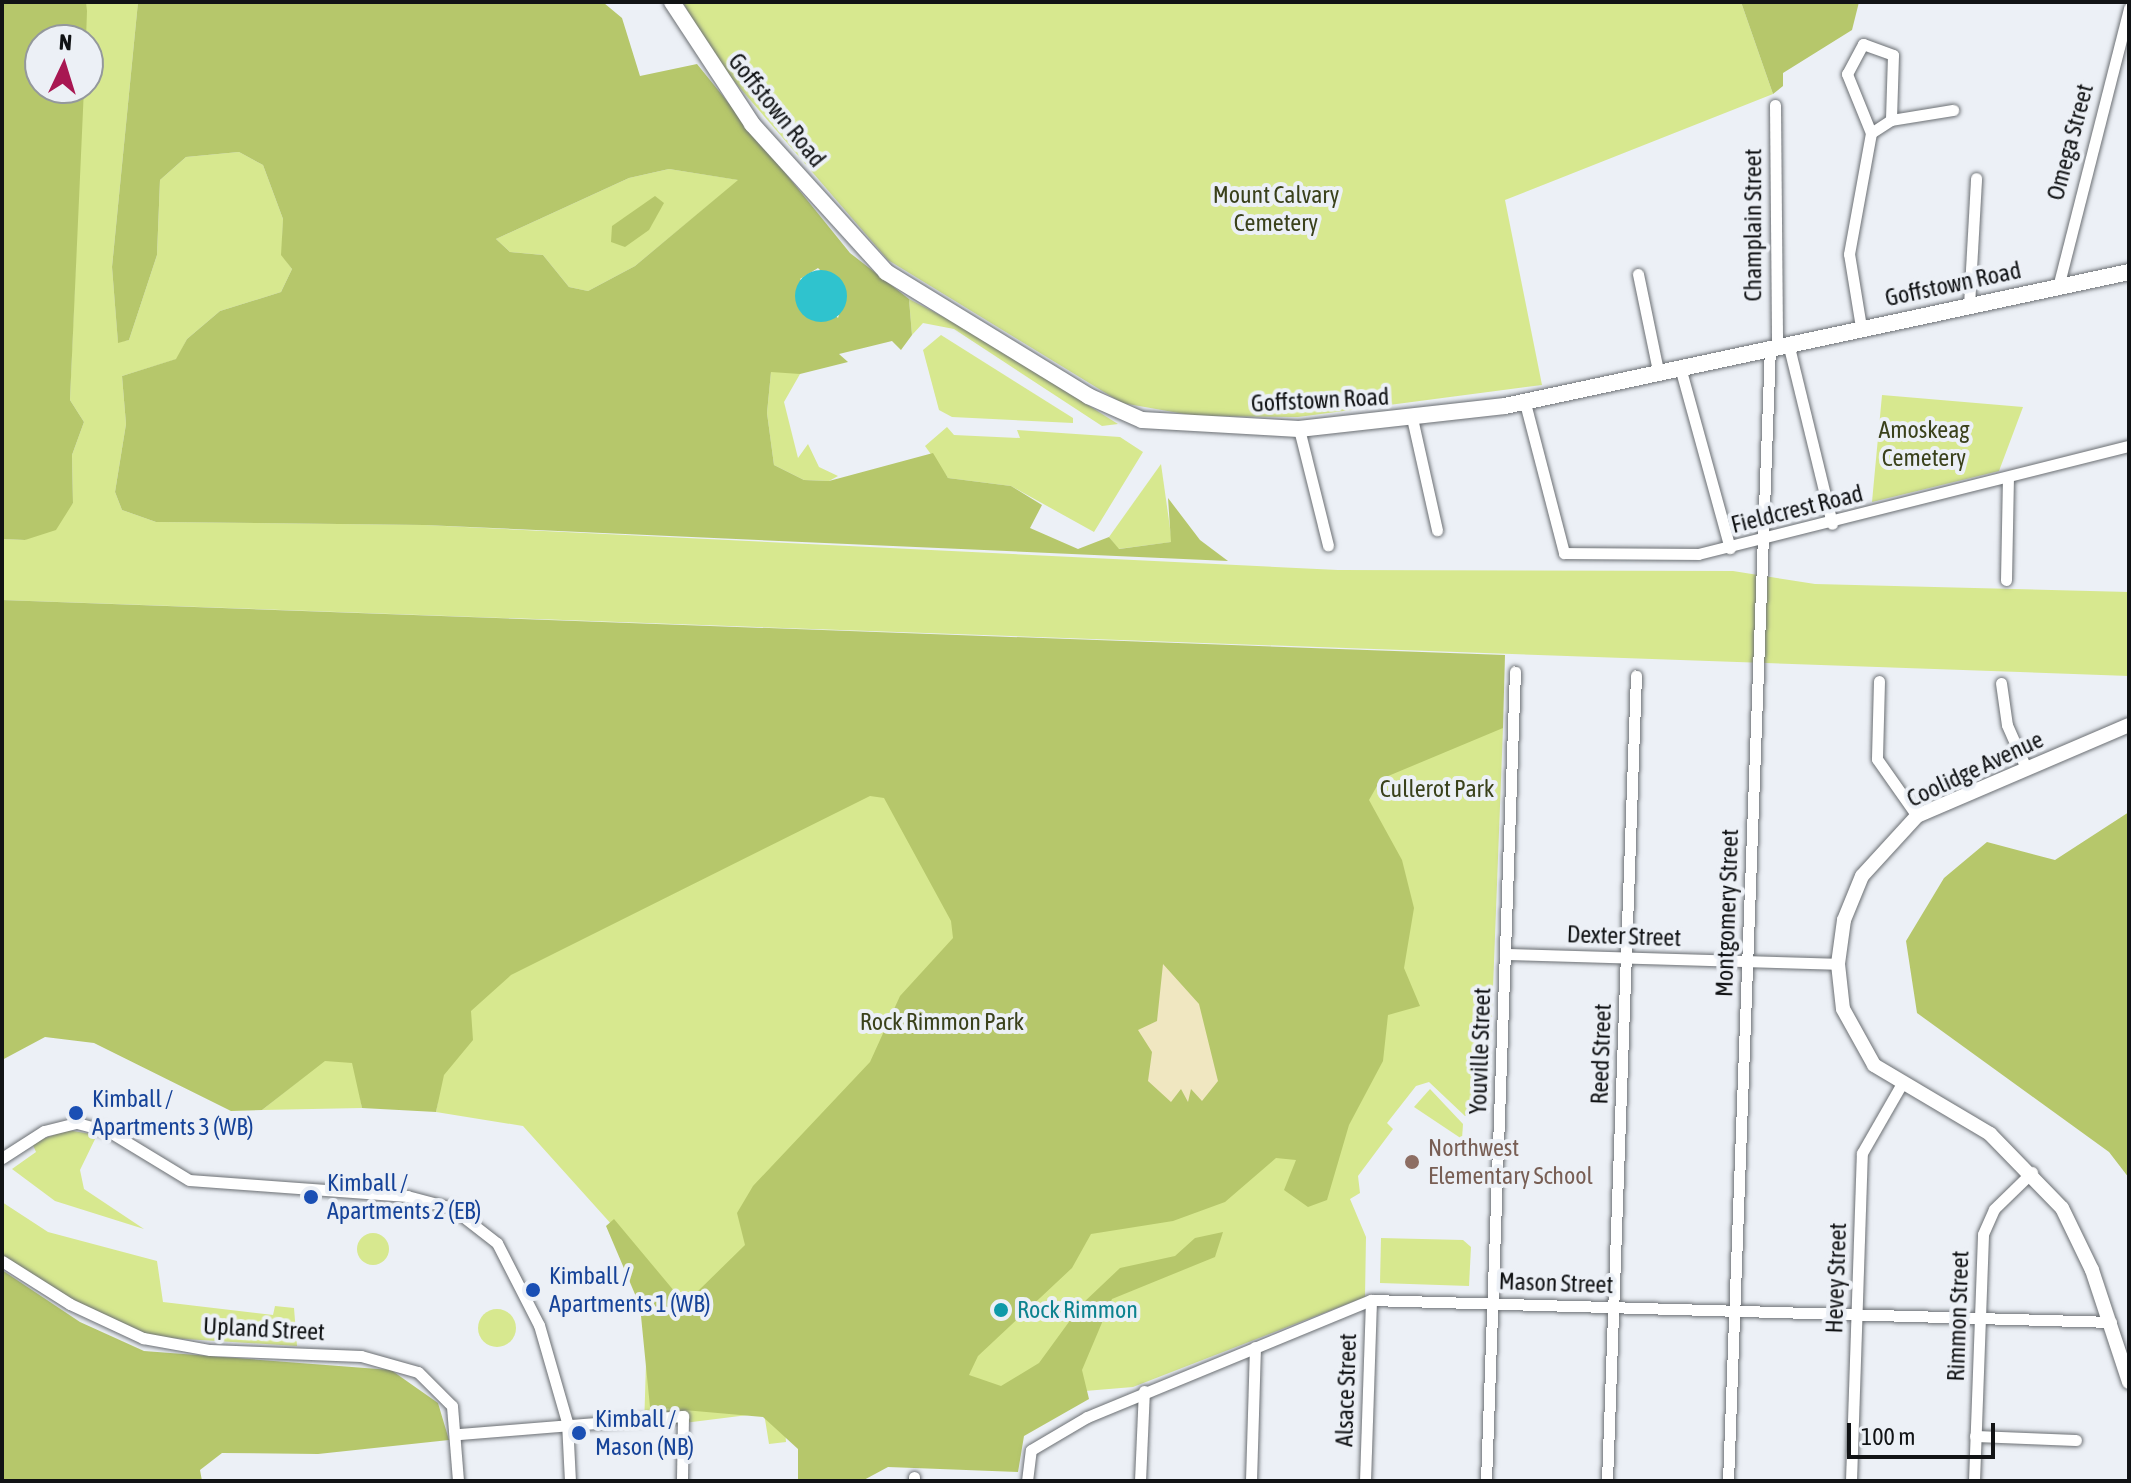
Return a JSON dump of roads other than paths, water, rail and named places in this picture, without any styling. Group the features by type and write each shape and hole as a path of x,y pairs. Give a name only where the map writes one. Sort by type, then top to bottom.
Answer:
{"main road":[{"name":"Goffstown Road","path":"672,2 752,124 898,283 1129,417 1299,429 1525,403 1658,371 2129,272"}],"street":[{"name":"Omega Street","path":"2058,287 2129,8"},
{"path":"1861,327 1849,254 1871,133 1847,74 1863,44 1893,55 1891,120"},
{"name":"Champlain Street","path":"1775,105 1778,346"},
{"path":"1871,133 1891,120 1953,110"},
{"path":"1969,305 1976,178"},
{"path":"1638,274 1658,371"},
{"path":"1778,346 1832,524"},
{"name":"Montgomery Street","path":"1728,1481 1762,542 1778,346"},
{"path":"1680,367 1730,548"},
{"name":"Fieldcrest Road","path":"1525,403 1564,553 1686,555 1762,542 2129,446"},
{"path":"1412,418 1437,530"},
{"path":"1299,429 1328,545"},
{"path":"2006,580 2008,478"},
{"name":"Youville Street","path":"1486,1481 1515,672"},
{"name":"Reed Street","path":"1607,1481 1636,676"},
{"path":"1879,681 1877,759 1917,816"},
{"path":"2001,683 2007,725 2026,768"},
{"name":"Coolidge Avenue","path":"2129,725 1917,816 1862,876 1844,920 1838,964 1847,1022 1874,1065 1900,1087 1976,1124 2032,1172 2074,1228 2111,1322 2129,1382"},
{"name":"Dexter Street","path":"1505,954 1838,964"},
{"name":"Hevey Street","path":"1851,1481 1864,1143 1900,1087"},
{"path":"2,1158 44,1131 77,1123 110,1132 189,1180 407,1196 452,1208 481,1227 510,1262 547,1346 567,1422 570,1481"},
{"name":"Rimmon Street","path":"1974,1481 1987,1218 2032,1172"},
{"name":"Upland Street","path":"2,1261 80,1310 143,1338 210,1350 361,1356 407,1367 446,1395 459,1434 458,1481"},
{"name":"Mason Street","path":"1027,1481 1031,1450 1144,1391 1371,1300 2111,1322"},
{"name":"Alsace Street","path":"1365,1481 1371,1300"},
{"path":"1251,1481 1255,1347"},
{"path":"1140,1481 1144,1391"},
{"path":"459,1434 567,1422 683,1416 682,1481"},
{"path":"1975,1436 2076,1440"}],"water":[{"path":"821,270 839,278 847,296 839,314 821,322 803,314 795,296 803,278"}],"place":[{"name":"Kimball / Apartments 3 (WB)","path":"76,1113"},
{"name":"Northwest Elementary School","path":"1412,1162"},
{"name":"Kimball / Apartments 2 (EB)","path":"311,1197"},
{"name":"Kimball / Apartments 1 (WB)","path":"533,1290"},
{"name":"Rock Rimmon","path":"1001,1310"},
{"name":"Kimball / Mason (NB)","path":"579,1433"}],"park label":[{"name":"Mount Calvary Cemetery","path":"1276,209"},
{"name":"Amoskeag Cemetery","path":"1924,444"},
{"name":"Cullerot Park","path":"1437,789"},
{"name":"Rock Rimmon Park","path":"942,1022"}]}
